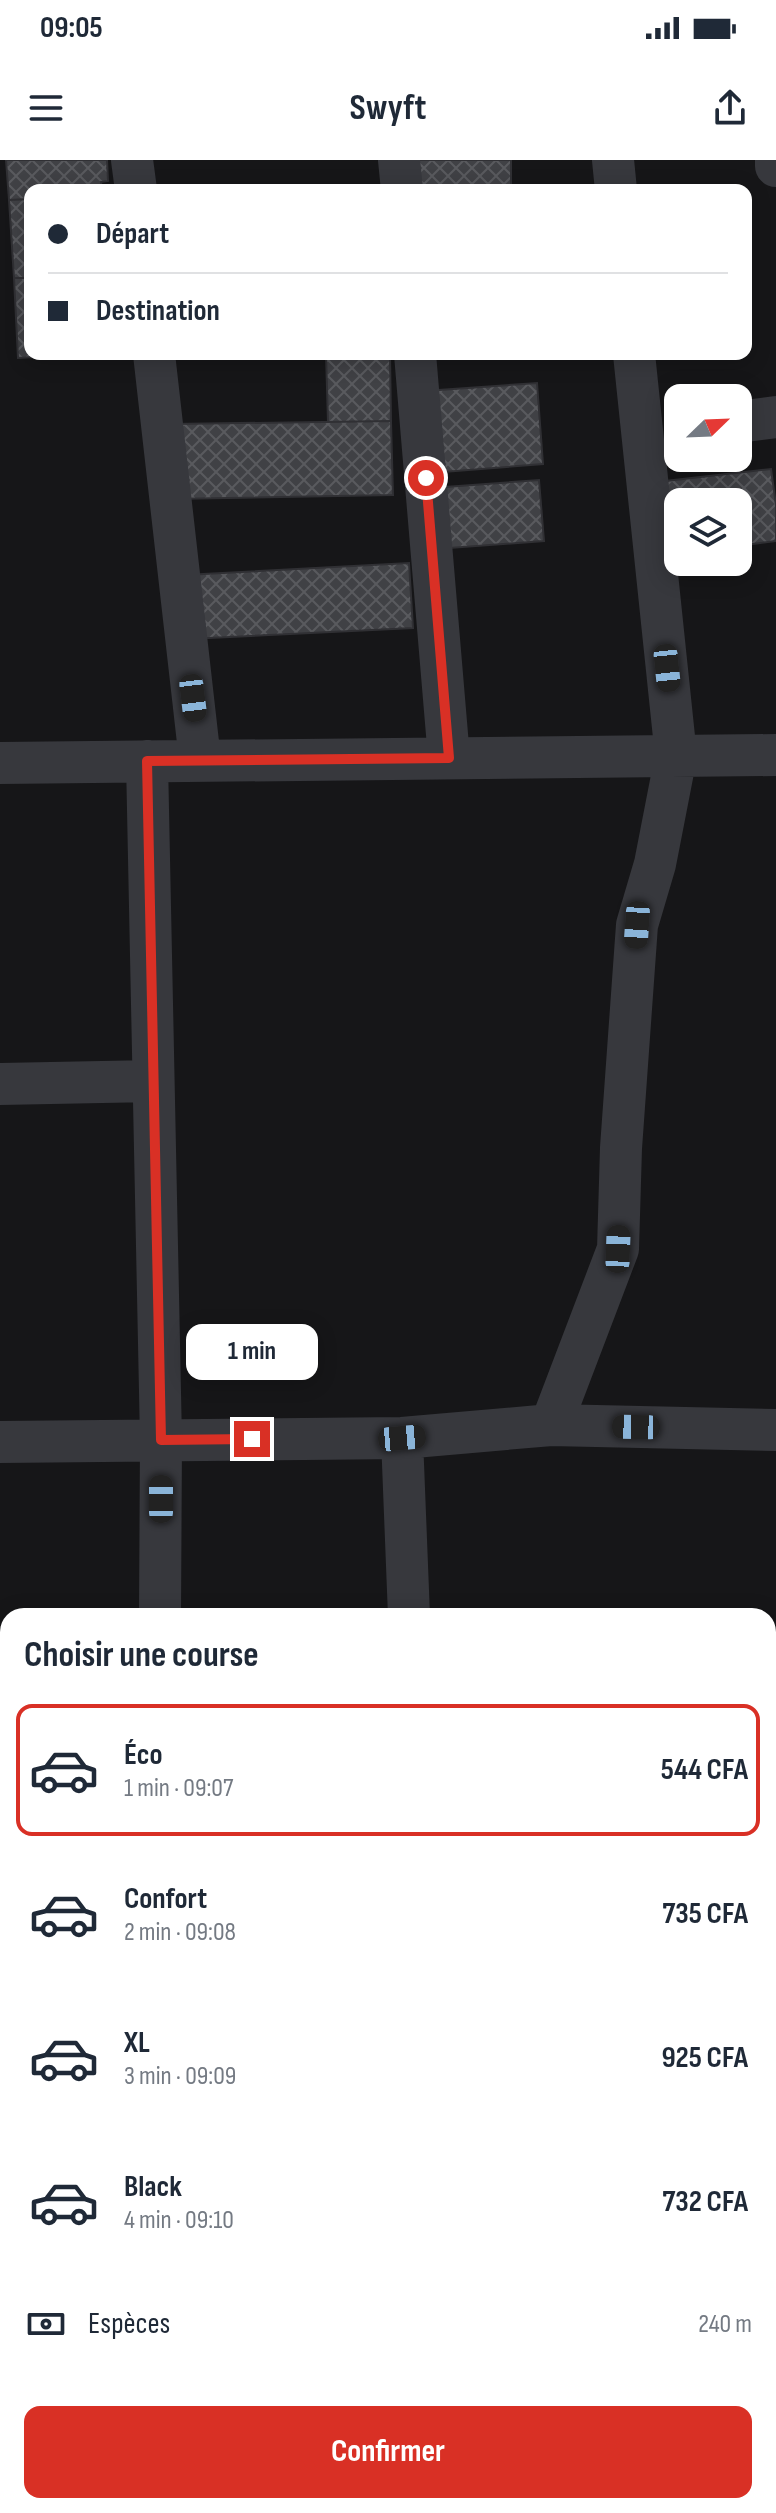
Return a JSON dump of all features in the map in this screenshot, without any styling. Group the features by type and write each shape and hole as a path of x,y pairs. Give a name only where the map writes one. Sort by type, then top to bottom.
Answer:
{"street":[{"path":"132,160 135,184"},
{"path":"399,160 401,184"},
{"path":"613,160 615,184"},
{"path":"155,360 200,760"},
{"path":"416,360 449,758"},
{"path":"551,1425 618,1249 621,1148 637,925 655,864 676,756 661,433 636,360"},
{"path":"752,420 776,417"},
{"path":"0,763 776,755"},
{"path":"147,761 161,1440 160,1608"},
{"path":"0,1084 153,1081"},
{"path":"0,1442 402,1438 551,1425 776,1430"},
{"path":"402,1438 409,1608"}],"building":[{"path":"6,160 107,160 108,181 101,184 24,184 24,199 9,200"},
{"path":"410,160 511,160 511,184 410,184"},
{"path":"24,199 24,278 14,278 9,200"},
{"path":"14,278 24,278 24,358 18,358"},
{"path":"326,360 390,360 391,421 328,422"},
{"path":"537,383 543,464 431,473 425,391"},
{"path":"391,421 393,495 173,499 172,424"},
{"path":"771,469 776,505 776,541 752,544 752,488 664,488 664,539 657,482"},
{"path":"539,480 544,541 436,549 432,488"},
{"path":"409,563 413,628 189,639 185,575"}],"route":[{"path":"252,1439 161,1440 147,761 449,758 426,478"}]}
